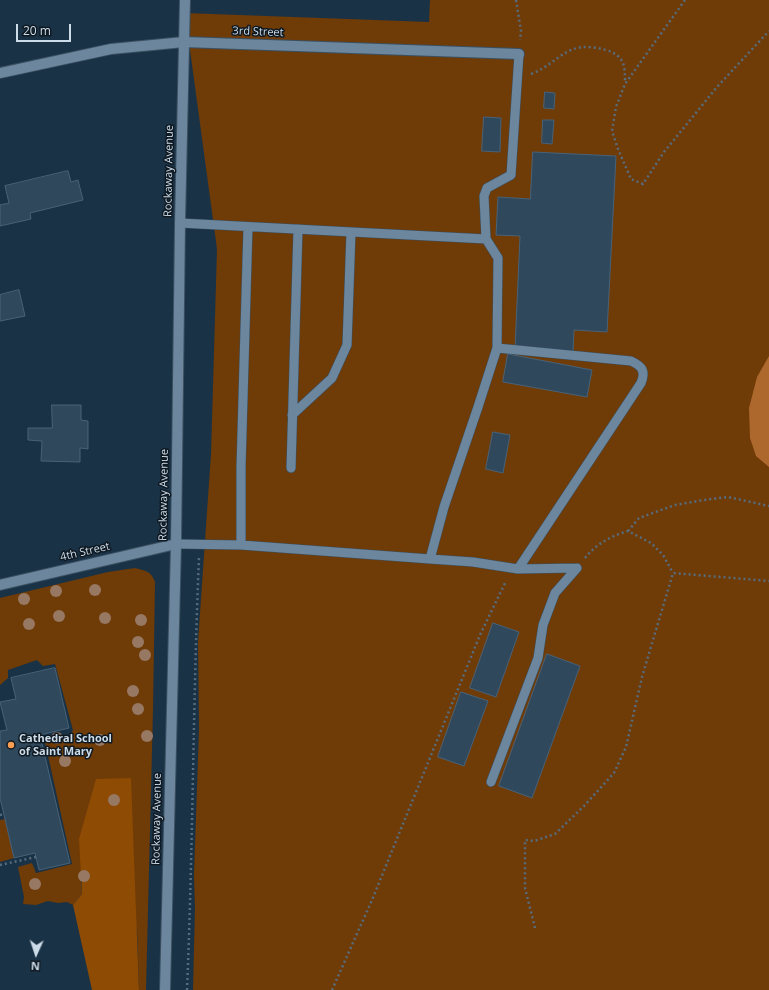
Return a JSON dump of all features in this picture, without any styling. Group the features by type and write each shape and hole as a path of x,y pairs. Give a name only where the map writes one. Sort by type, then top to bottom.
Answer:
{"main road":[{"name":"Rockaway Avenue","path":"165,990 176,544 180,223 185,0"},
{"name":"3rd Street","path":"0,73 111,49 184,42 519,54"},
{"name":"4th Street","path":"0,585 176,544"}],"lane":[{"path":"430,559 444,507 497,348 498,258 486,239 484,196 487,188 511,175 519,54"},
{"path":"180,223 486,239"},
{"path":"241,545 248,226"},
{"path":"291,468 298,229"},
{"path":"292,415 332,378 347,345 352,232"},
{"path":"497,348 631,362 639,364 643,370 644,376 641,383 516,568"},
{"path":"176,544 241,545 473,562 516,568 577,568"},
{"path":"491,782 538,658 542,626 556,593 577,568"}],"path":[{"path":"516,0 521,31 519,54"},
{"path":"685,0 625,84 616,107 612,131 618,149 631,179 643,184 664,152 717,87 769,31"},
{"path":"517,80 537,72 565,52 580,46 598,48 616,53 622,60 625,70 625,84"},
{"path":"577,568 592,549 614,535 628,531 639,518 675,505 728,498 769,506"},
{"path":"535,928 525,888 525,840 534,841 555,834 584,806 614,773 626,748 642,677 673,573 663,555 651,543 628,531"},
{"path":"187,990 199,544"},
{"path":"332,990 372,900 480,635 516,568"},
{"path":"673,573 769,581"},
{"path":"0,815 4,814"},
{"path":"0,865 36,857"}],"shaded area":[{"path":"430,0 769,0 769,990 193,990 195,908 194,875 199,729 198,642 211,454 217,249 185,13 429,22"},
{"path":"769,356 769,467 756,456 750,438 749,408 757,377"},
{"path":"135,568 150,574 155,582 146,990 139,990 137,930 80,874 82,894 73,905 67,902 58,903 48,901 36,905 23,904 24,897 18,867 32,863 36,873 72,864 45,742 70,735 73,730 55,664 43,666 37,660 8,670 8,678 0,685 0,598 108,572"},
{"path":"131,778 139,990 92,990 73,905 82,894 79,839 96,779"},
{"path":"5,819 14,858 0,862 0,820"}],"building":[{"path":"545,92 555,93 554,109 544,108"},
{"path":"484,117 501,118 500,152 482,151"},
{"path":"543,120 554,120 552,144 542,143"},
{"path":"533,152 616,156 607,332 574,330 573,352 515,349 520,236 496,235 498,197 530,199"},
{"path":"68,171 71,182 78,180 83,200 30,213 31,219 0,226 0,205 9,203 5,186"},
{"path":"19,290 25,316 0,321 0,295"},
{"path":"508,354 592,370 587,397 503,382"},
{"path":"52,405 81,405 81,420 88,421 88,449 80,448 80,462 41,461 42,441 28,440 28,428 52,428"},
{"path":"493,432 510,435 503,473 486,469"},
{"path":"493,623 519,632 496,697 470,688"},
{"path":"547,654 580,666 532,798 499,786"},
{"path":"55,668 69,728 40,735 70,863 39,870 35,853 14,858 0,798 0,731 7,730 0,702 16,699 11,678"},
{"path":"461,692 488,701 464,766 438,757"}],"place":[{"name":"Cathedral School of Saint Mary","path":"11,745"}]}
